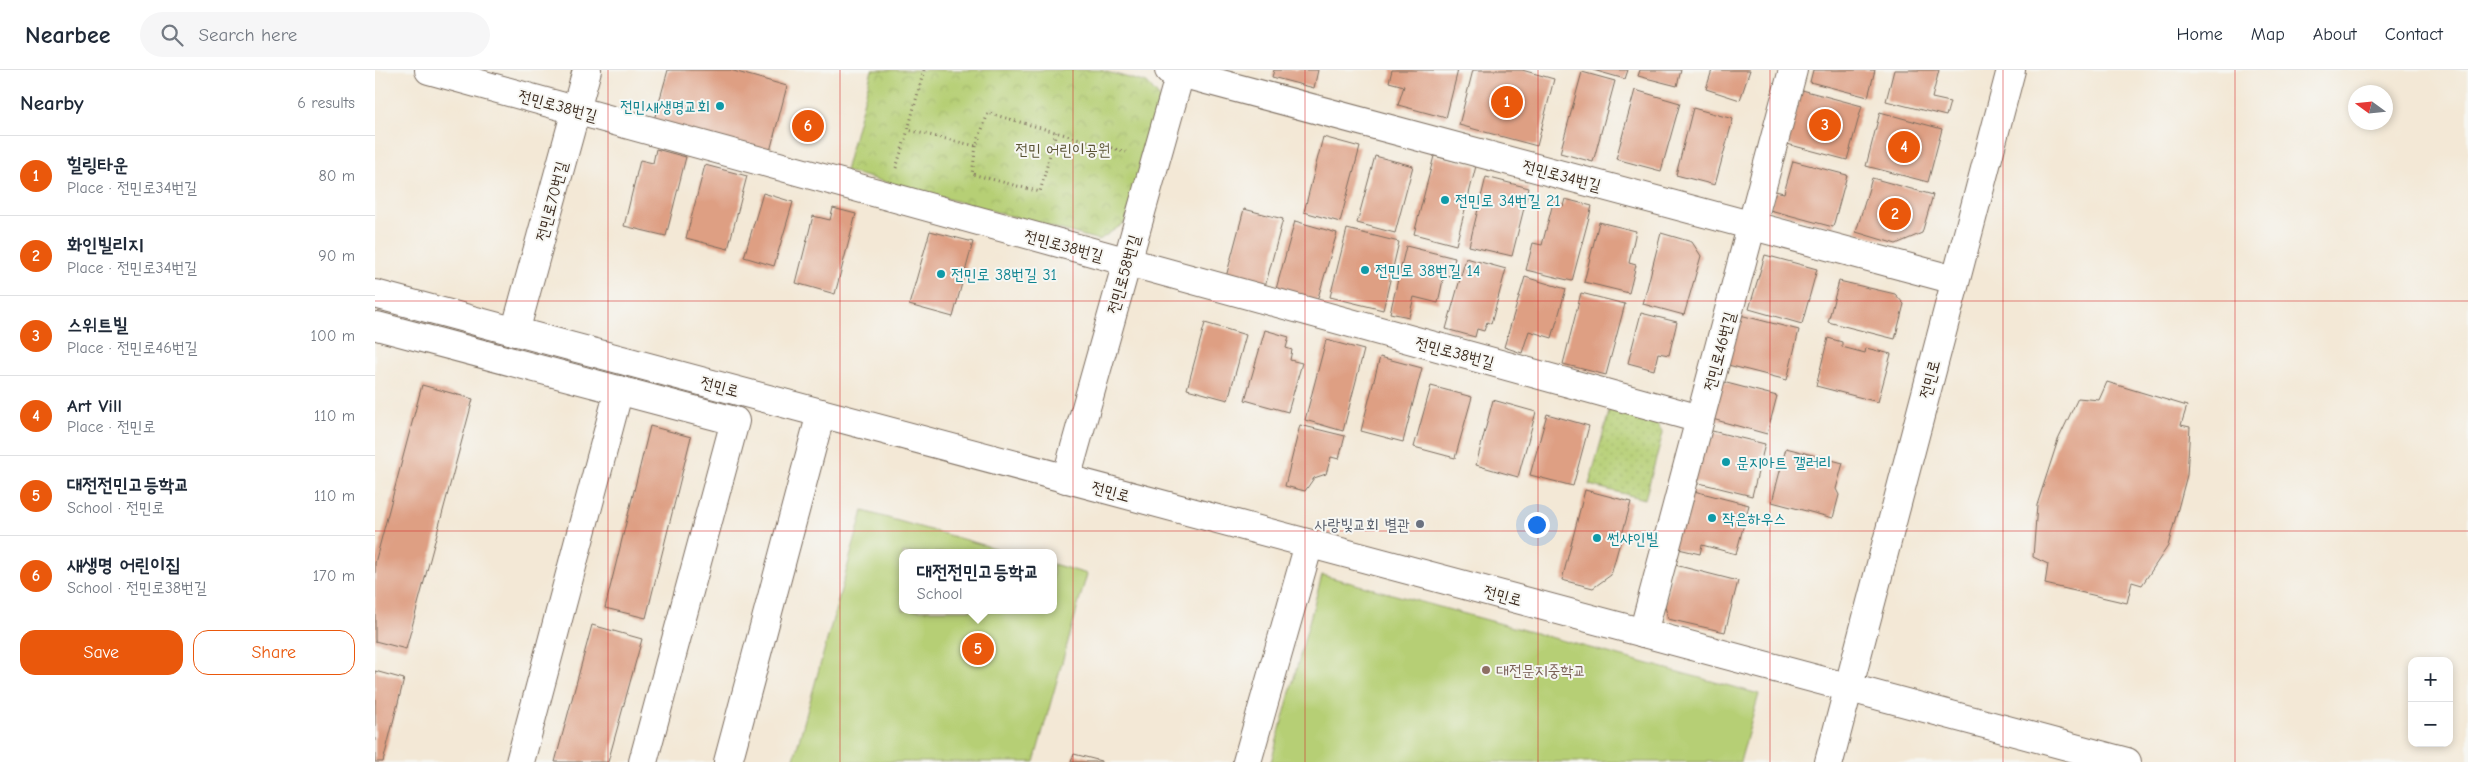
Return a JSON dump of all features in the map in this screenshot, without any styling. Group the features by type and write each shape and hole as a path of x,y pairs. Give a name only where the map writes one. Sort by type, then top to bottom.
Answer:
{"street":[{"name":"전민로38번길","path":"429,70 1700,419"},
{"name":"전민로70번길","path":"515,332 587,70"},
{"name":"전민로46번길","path":"1643,633 1793,70"},
{"name":"전민로","path":"1829,762 2011,70"},
{"name":"전민로34번길","path":"1176,71 1955,280"},
{"name":"전민로58번길","path":"1066,479 1127,262 1176,71"},
{"name":"전민로","path":"380,296 1848,688 2085,756 2127,762"},
{"path":"380,296 376,330 619,390 735,421 643,762"},
{"path":"519,762 619,390"},
{"path":"728,762 821,413"},
{"path":"1247,762 1309,544"}],"path":[{"path":"894,176 924,70"},
{"path":"1056,132 1040,192 972,174 977,146 988,113 1129,152"},
{"path":"908,130 977,146"}],"green space":[{"name":"전민 어린이공원","path":"872,70 1100,70 1147,83 1160,98 1126,222 1099,240 845,171"},
{"path":"1612,401 1653,417 1663,433 1645,499 1589,485"},
{"path":"863,511 998,549 899,549 899,614 1057,614 1057,565 1087,574 1034,762 793,762"},
{"name":"대전문지중학교","path":"1322,575 1759,694 1740,762 1271,762"}],"building":[{"name":"전민새생명교회","path":"668,70 730,70 787,86 768,159 652,127"},
{"path":"1274,70 1318,70 1314,88 1272,77"},
{"path":"1392,70 1458,70 1446,118 1398,105 1404,86 1389,82"},
{"path":"1473,70 1522,70 1554,79 1537,146 1459,125"},
{"path":"1593,70 1628,70 1625,79"},
{"path":"1640,70 1681,70 1677,86 1638,76"},
{"path":"1712,70 1750,70 1740,100 1706,89"},
{"path":"1813,70 1875,70 1868,97 1810,82"},
{"path":"1894,70 1939,70 1932,98 1950,102 1946,116 1886,101"},
{"path":"1582,72 1615,81 1593,162 1560,153"},
{"path":"1635,90 1680,103 1661,171 1616,159"},
{"path":"1802,90 1862,106 1847,160 1787,144"},
{"path":"1693,108 1733,119 1715,185 1676,175"},
{"path":"1880,112 1942,129 1928,182 1866,166"},
{"path":"1323,137 1360,147 1340,222 1304,212"},
{"path":"656,149 686,157 666,236 624,226 640,160 653,163"},
{"path":"1375,156 1413,166 1395,233 1357,223"},
{"name":"전민로 34번길 21","path":"1434,156 1476,166 1456,245 1414,234"},
{"path":"1793,161 1847,175 1833,227 1770,210 1775,191 1784,193"},
{"path":"705,165 747,176 728,249 686,238"},
{"path":"1486,177 1529,188 1512,256 1469,246"},
{"path":"1872,178 1933,195 1922,233 1896,244 1856,232"},
{"path":"763,193 793,202 774,266 744,257"},
{"path":"1565,199 1592,206 1572,281 1526,270 1533,243 1542,245 1553,203 1563,206"},
{"path":"833,208 856,214 835,294 796,283 813,216 830,220"},
{"path":"1244,209 1283,219 1265,287 1226,277"},
{"path":"1295,221 1337,233 1317,301 1276,289"},
{"path":"1599,222 1636,231 1629,263 1636,265 1629,293 1584,282"},
{"name":"전민로 38번길 14","path":"1347,229 1399,242 1383,310 1330,297"},
{"name":"전민로 38번길 31","path":"930,231 973,242 953,317 909,305"},
{"path":"1661,233 1692,242 1701,256 1684,315 1643,304"},
{"path":"1406,246 1455,258 1451,276 1444,275 1438,303 1414,297 1409,317 1390,313"},
{"path":"1765,255 1817,269 1802,324 1749,309"},
{"path":"1466,258 1506,269 1491,324 1487,322 1484,331 1477,329 1475,337 1446,329"},
{"path":"1525,277 1566,289 1552,338 1529,331 1522,353 1504,347"},
{"path":"1839,281 1895,294 1904,304 1895,339 1828,322"},
{"path":"1581,293 1625,304 1606,375 1563,364"},
{"path":"1641,313 1677,322 1669,355 1658,353 1654,370 1628,363"},
{"path":"1740,315 1799,330 1787,380 1728,365"},
{"path":"1205,323 1246,335 1228,400 1187,389"},
{"path":"1265,330 1289,337 1286,348 1292,350 1290,360 1302,363 1288,412 1245,400"},
{"path":"1828,338 1842,342 1842,347 1865,353 1866,348 1891,354 1878,402 1816,386"},
{"path":"1326,340 1364,350 1343,431 1305,420"},
{"path":"1380,357 1422,368 1403,442 1361,431"},
{"path":"1715,380 1777,396 1767,434 1705,417"},
{"path":"2107,382 2187,406 2181,425 2190,427 2187,475 2168,546 2142,585 2132,582 2127,603 2045,584 2048,564 2033,557 2037,505 2058,440 2078,398 2099,400"},
{"path":"422,385 473,399 406,649 375,641 375,563"},
{"path":"1431,386 1472,397 1455,458 1414,447"},
{"path":"1493,400 1536,412 1518,477 1476,465"},
{"path":"1547,414 1589,426 1573,486 1530,475"},
{"path":"1300,425 1345,436 1339,459 1331,457 1326,474 1314,478 1305,491 1285,486"},
{"path":"650,426 691,437 646,618 605,608"},
{"name":"문지아트 갤러리","path":"1700,428 1765,444 1752,496 1687,480"},
{"path":"1786,448 1843,463 1836,489 1839,495 1833,518 1772,502"},
{"name":"작은하우스","path":"1686,489 1749,505 1736,554 1702,545 1700,554 1666,546"},
{"name":"썬샤인빌","path":"1585,490 1631,502 1611,575 1593,588 1562,580"},
{"path":"1675,565 1738,581 1725,632 1668,619 1665,606"},
{"path":"592,625 642,639 608,762 555,762"},
{"path":"375,671 404,679 383,762 375,762"},
{"path":"1074,754 1101,761 1101,762 1071,762"}],"place":[{"name":"힐링타운","path":"1507,102"},
{"name":"전민새생명교회","path":"720,106"},
{"name":"스위트빌","path":"1825,125"},
{"name":"새생명 어린이집","path":"808,126"},
{"name":"Art Vill","path":"1904,147"},
{"name":"전민로 34번길 21","path":"1445,200"},
{"name":"화인빌리지","path":"1895,214"},
{"name":"전민로 38번길 14","path":"1365,270"},
{"name":"전민로 38번길 31","path":"941,274"},
{"name":"문지아트 갤러리","path":"1726,462"},
{"name":"작은하우스","path":"1712,518"},
{"name":"사랑빛교회 별관","path":"1420,524"},
{"name":"썬샤인빌","path":"1597,538"},
{"name":"대전전민고등학교","path":"978,649"},
{"name":"대전문지중학교","path":"1486,670"}]}
